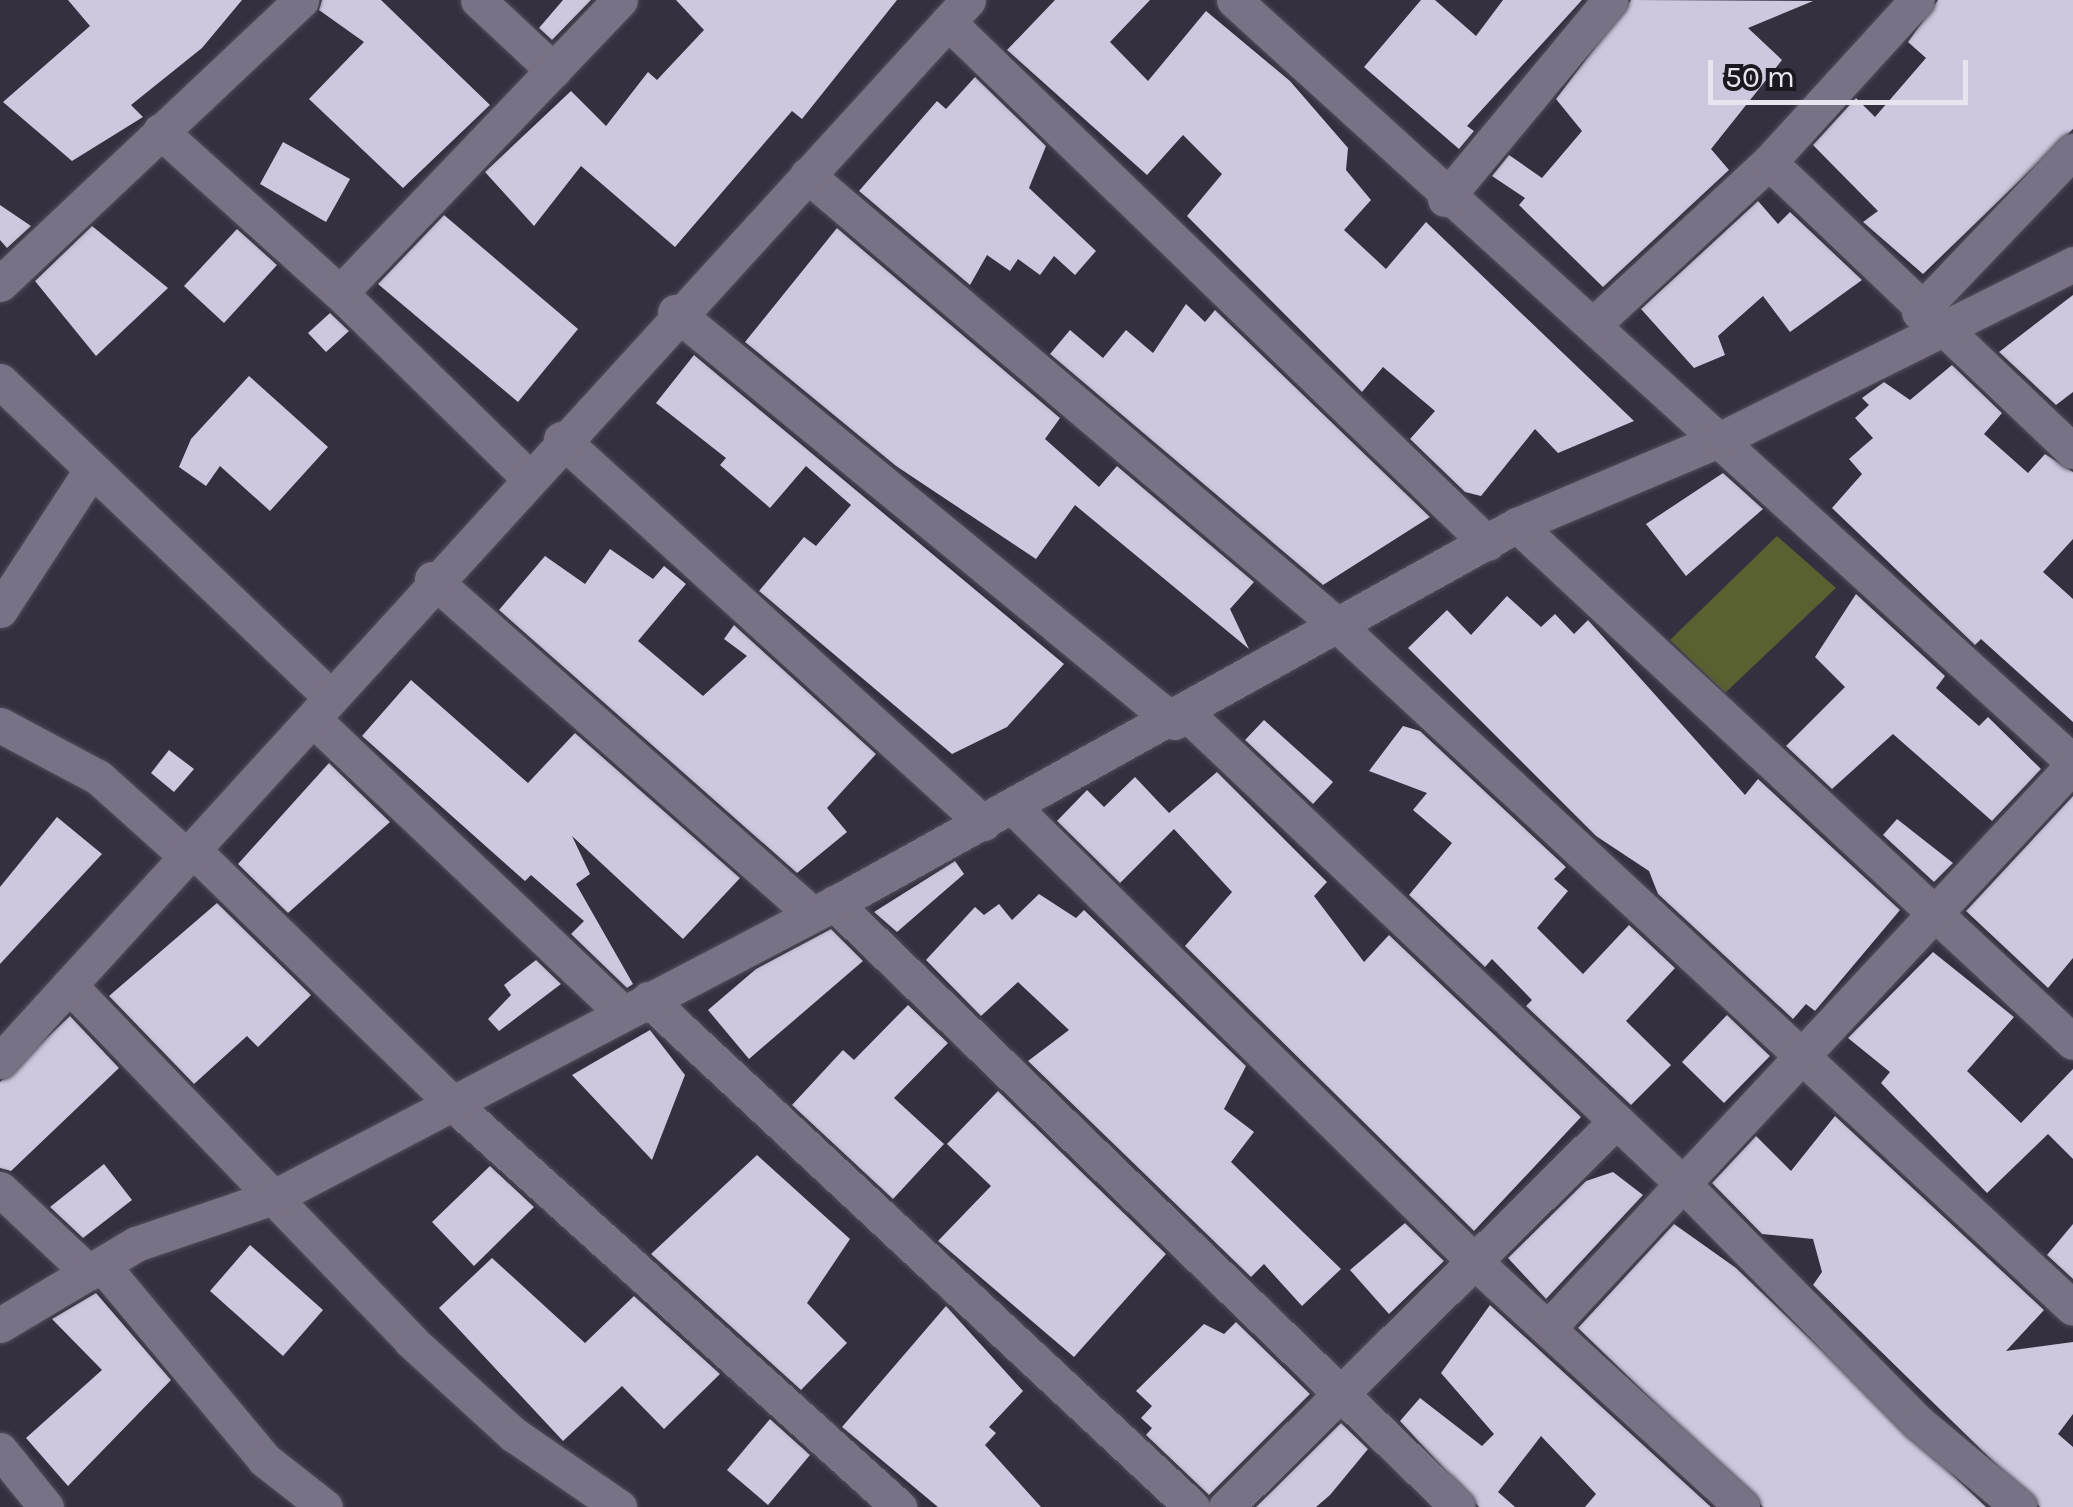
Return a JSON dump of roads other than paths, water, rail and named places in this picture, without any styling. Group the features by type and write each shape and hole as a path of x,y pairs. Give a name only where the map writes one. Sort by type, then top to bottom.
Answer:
{"street":[{"path":"0,284 302,0"},
{"path":"478,0 553,70"},
{"path":"340,293 620,0"},
{"path":"1234,0 1445,199 1723,438 2073,763 1552,1324"},
{"path":"1445,199 1610,0"},
{"path":"1594,324 1769,162 1917,0"},
{"path":"0,1061 322,708 432,579 674,312 958,11 1502,534 1936,914 2073,1042"},
{"path":"160,131 340,293 527,476"},
{"path":"1930,323 2073,151"},
{"path":"1769,162 1930,323 2073,451"},
{"path":"806,174 1336,624 1640,897 1800,1056 2073,1308"},
{"path":"0,1325 95,1268 276,1196 998,816 1181,718 1336,624 1502,534 1723,438 1930,323 2073,264"},
{"path":"674,312 1181,718 1684,1185 1919,1423 2020,1507"},
{"path":"0,381 92,469 322,708 636,1006 1192,1507"},
{"path":"561,439 998,816 1476,1262 1552,1324 1742,1507"},
{"path":"0,610 92,469"},
{"path":"432,579 823,908 1458,1507"},
{"path":"0,725 98,777 189,852 452,1103 899,1507"},
{"path":"68,985 484,1408 619,1507"},
{"path":"1226,1507 1616,1121"},
{"path":"0,1189 95,1268 265,1460 325,1507"},
{"path":"0,1450 46,1507"}]}
